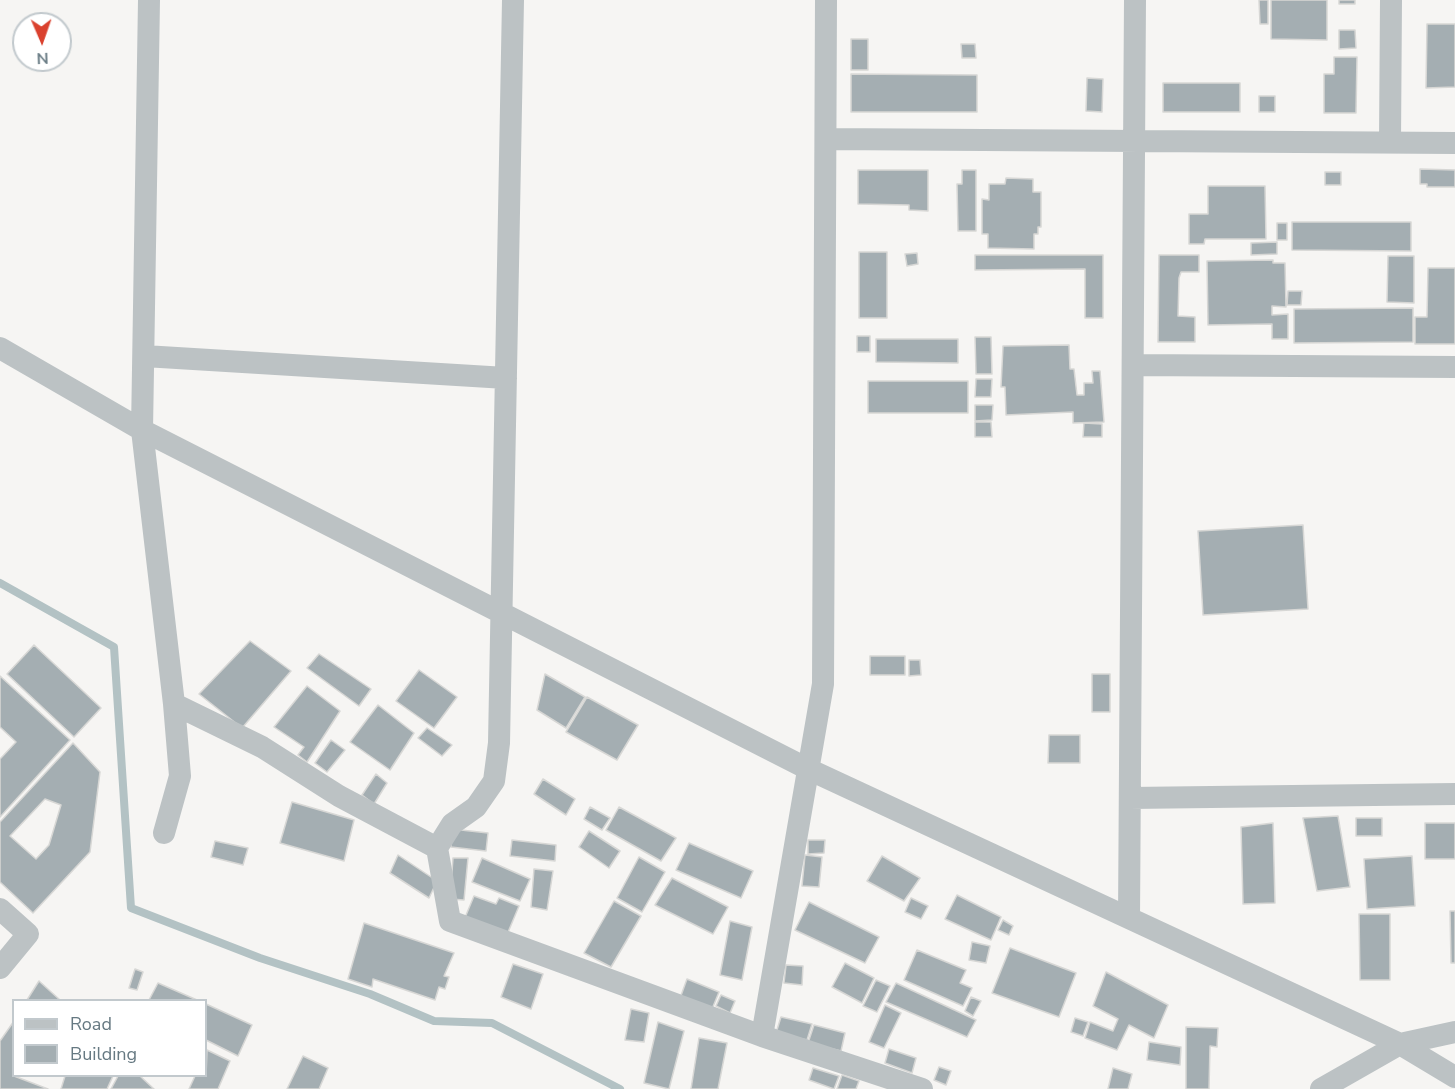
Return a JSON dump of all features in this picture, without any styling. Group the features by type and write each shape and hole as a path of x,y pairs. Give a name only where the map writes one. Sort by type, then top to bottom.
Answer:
{"street":[{"path":"149,0 142,430 174,704 180,776 164,833"},
{"path":"513,0 500,743 494,781 476,807 452,824 437,848 450,921 762,1036 922,1089"},
{"path":"762,1036 823,684 826,0"},
{"path":"1129,918 1135,0"},
{"path":"1390,142 1391,0"},
{"path":"826,139 1455,143"},
{"path":"0,348 142,430 808,769 1400,1044 1455,1077"},
{"path":"144,356 506,378"},
{"path":"1133,365 1455,367"},
{"path":"174,704 262,747 339,796 437,848"},
{"path":"1130,798 1455,794"},
{"path":"0,909 28,934 0,968"},
{"path":"1321,1089 1400,1044 1455,1032"}],"building":[{"path":"1259,0 1268,0 1268,24 1260,24"},
{"path":"1271,0 1327,0 1327,40 1271,39"},
{"path":"1339,0 1355,0 1355,4 1339,4"},
{"path":"1427,24 1455,24 1455,87 1426,88"},
{"path":"1339,30 1355,30 1356,48 1339,49"},
{"path":"851,39 868,39 868,70 851,70"},
{"path":"961,44 975,44 976,58 962,58"},
{"path":"1334,57 1357,57 1356,113 1324,113 1324,74 1334,74"},
{"path":"851,74 977,75 977,112 851,112"},
{"path":"1087,78 1103,79 1102,112 1086,111"},
{"path":"1163,83 1240,83 1240,112 1163,112"},
{"path":"1259,96 1275,96 1275,112 1259,112"},
{"path":"1420,169 1455,170 1455,187 1427,187 1427,184 1420,184"},
{"path":"858,170 928,170 928,211 909,210 909,205 858,204"},
{"path":"962,170 976,170 976,231 958,231 957,184 962,184"},
{"path":"1325,172 1341,172 1341,185 1325,185"},
{"path":"1006,178 1033,179 1033,192 1041,192 1041,227 1038,227 1038,234 1034,234 1034,249 988,248 988,234 982,234 982,199 989,200 989,184 1005,184"},
{"path":"1208,186 1265,186 1266,239 1205,239 1204,244 1189,244 1189,214 1208,214"},
{"path":"1292,222 1411,222 1411,251 1292,250"},
{"path":"1277,223 1287,223 1287,240 1277,240"},
{"path":"1277,242 1277,254 1251,255 1251,243"},
{"path":"859,252 887,252 887,318 859,318"},
{"path":"917,253 918,264 907,266 905,254"},
{"path":"975,255 1103,255 1103,318 1085,318 1085,269 975,270"},
{"path":"1159,255 1199,255 1199,272 1181,272 1179,278 1178,316 1195,317 1195,342 1158,342"},
{"path":"1388,256 1414,256 1414,303 1387,302"},
{"path":"1273,260 1273,263 1285,263 1286,307 1272,306 1272,315 1288,314 1288,339 1272,339 1272,324 1208,325 1207,261"},
{"path":"1428,268 1455,268 1455,344 1415,344 1415,317 1427,317"},
{"path":"1288,291 1302,291 1301,305 1287,305"},
{"path":"1413,308 1413,342 1294,343 1294,309"},
{"path":"857,336 870,336 870,352 857,352"},
{"path":"975,337 991,337 992,374 976,374"},
{"path":"876,339 958,339 958,363 876,362"},
{"path":"1069,345 1070,369 1074,369 1077,395 1084,395 1084,383 1093,383 1092,371 1100,371 1104,422 1073,423 1073,412 1006,415 1005,387 1001,387 1003,346"},
{"path":"976,379 992,379 991,397 975,397"},
{"path":"868,381 968,381 968,413 868,413"},
{"path":"975,405 993,405 992,420 975,421"},
{"path":"975,422 991,422 992,437 975,437"},
{"path":"1084,423 1102,424 1102,437 1083,437"},
{"path":"1303,525 1308,609 1203,615 1198,531"},
{"path":"250,641 291,671 242,728 199,694"},
{"path":"34,645 101,708 74,737 7,674"},
{"path":"319,654 371,689 359,706 307,668"},
{"path":"870,656 905,656 905,675 870,675"},
{"path":"909,660 920,660 921,675 909,676"},
{"path":"419,670 457,697 434,728 396,701"},
{"path":"545,674 585,697 566,728 537,710"},
{"path":"1092,674 1110,674 1110,712 1092,712"},
{"path":"0,676 70,740 0,817 0,759 16,742 0,727"},
{"path":"307,686 340,711 307,762 298,755 304,747 274,727"},
{"path":"587,697 638,725 617,760 566,732"},
{"path":"378,705 414,733 390,770 350,742"},
{"path":"427,728 452,745 442,756 418,738"},
{"path":"1049,735 1080,735 1080,763 1048,763"},
{"path":"331,740 345,750 327,772 315,763"},
{"path":"73,743 100,772 90,852 33,913 0,882 0,822","holes":["45,799 61,805 49,845 36,859 10,836"]},
{"path":"376,774 387,783 374,804 362,795"},
{"path":"543,779 575,799 566,815 534,794"},
{"path":"292,802 354,820 344,861 280,843"},
{"path":"590,807 610,818 602,830 584,819"},
{"path":"619,807 676,838 661,861 606,830"},
{"path":"1338,816 1350,887 1317,891 1303,818"},
{"path":"1356,818 1382,818 1382,836 1356,836"},
{"path":"1273,823 1275,903 1243,904 1241,827"},
{"path":"1425,823 1455,823 1455,859 1425,859"},
{"path":"452,829 488,833 486,851 451,847"},
{"path":"589,831 620,851 609,868 579,847"},
{"path":"512,840 556,845 555,861 510,856"},
{"path":"808,840 825,840 824,853 808,854"},
{"path":"215,841 248,848 243,865 211,857"},
{"path":"689,843 753,871 741,898 676,870"},
{"path":"398,855 437,881 429,898 390,873"},
{"path":"805,855 822,857 819,887 802,886"},
{"path":"882,856 920,878 904,901 867,881"},
{"path":"1412,856 1415,906 1367,909 1364,859"},
{"path":"639,857 665,872 642,912 617,898"},
{"path":"453,858 468,858 464,900 450,899"},
{"path":"482,858 530,879 520,901 472,882"},
{"path":"534,869 553,871 547,910 531,907"},
{"path":"672,878 728,907 713,934 655,905"},
{"path":"957,895 1001,917 991,940 945,919"},
{"path":"474,896 496,904 499,898 519,906 506,937 464,920"},
{"path":"911,898 928,906 921,919 905,912"},
{"path":"614,901 641,916 611,967 584,953"},
{"path":"809,902 879,937 865,963 795,930"},
{"path":"1450,911 1455,911 1455,963 1451,963"},
{"path":"1359,914 1390,914 1390,980 1360,980"},
{"path":"1003,920 1013,926 1009,935 998,930"},
{"path":"730,921 752,927 742,980 720,975"},
{"path":"364,923 454,953 444,976 449,977 445,989 439,987 435,1000 373,979 372,987 348,979"},
{"path":"972,942 990,946 986,963 969,960"},
{"path":"1010,948 1076,973 1059,1017 992,993"},
{"path":"917,950 966,970 960,983 972,988 963,1006 904,980"},
{"path":"845,963 874,978 862,1003 832,987"},
{"path":"513,964 543,974 531,1009 501,997"},
{"path":"786,965 803,966 802,985 784,983"},
{"path":"135,969 143,972 137,990 129,988"},
{"path":"1106,972 1168,1005 1154,1038 1129,1025 1117,1050 1085,1038 1090,1022 1113,1031 1118,1019 1093,1006"},
{"path":"687,979 719,992 710,1014 679,1001"},
{"path":"876,980 890,986 877,1012 863,1006"},
{"path":"39,981 59,999 28,999"},
{"path":"158,983 195,999 150,999"},
{"path":"896,983 976,1020 967,1037 886,1002"},
{"path":"721,995 735,1001 730,1013 716,1006"},
{"path":"971,997 981,1001 973,1016 965,1011"},
{"path":"207,1004 252,1025 238,1056 207,1040"},
{"path":"885,1005 901,1013 884,1048 869,1042"},
{"path":"631,1009 649,1013 644,1042 625,1040"},
{"path":"781,1017 812,1024 807,1040 776,1033"},
{"path":"1075,1018 1088,1022 1083,1036 1071,1032"},
{"path":"658,1022 684,1031 669,1089 644,1083"},
{"path":"12,1024 12,1077 48,1089 0,1089 0,1041"},
{"path":"814,1025 845,1033 841,1051 808,1043"},
{"path":"1186,1027 1218,1028 1217,1047 1210,1046 1209,1089 1186,1089"},
{"path":"699,1038 727,1043 718,1089 691,1089"},
{"path":"1149,1042 1181,1047 1180,1065 1147,1060"},
{"path":"889,1049 916,1058 912,1073 885,1063"},
{"path":"207,1050 230,1061 218,1089 189,1089 195,1077 207,1077"},
{"path":"303,1056 328,1068 319,1089 287,1089"},
{"path":"939,1067 951,1071 946,1085 934,1080"},
{"path":"813,1068 839,1076 834,1089 809,1080"},
{"path":"1113,1068 1132,1074 1128,1089 1108,1089"},
{"path":"842,1075 859,1081 856,1089 837,1089"},
{"path":"65,1077 113,1077 107,1089 61,1089"},
{"path":"117,1077 141,1077 154,1089 111,1089"}],"waterway":[{"path":"0,583 114,647 131,908 260,958 370,994 434,1021 492,1023 620,1089"}]}
